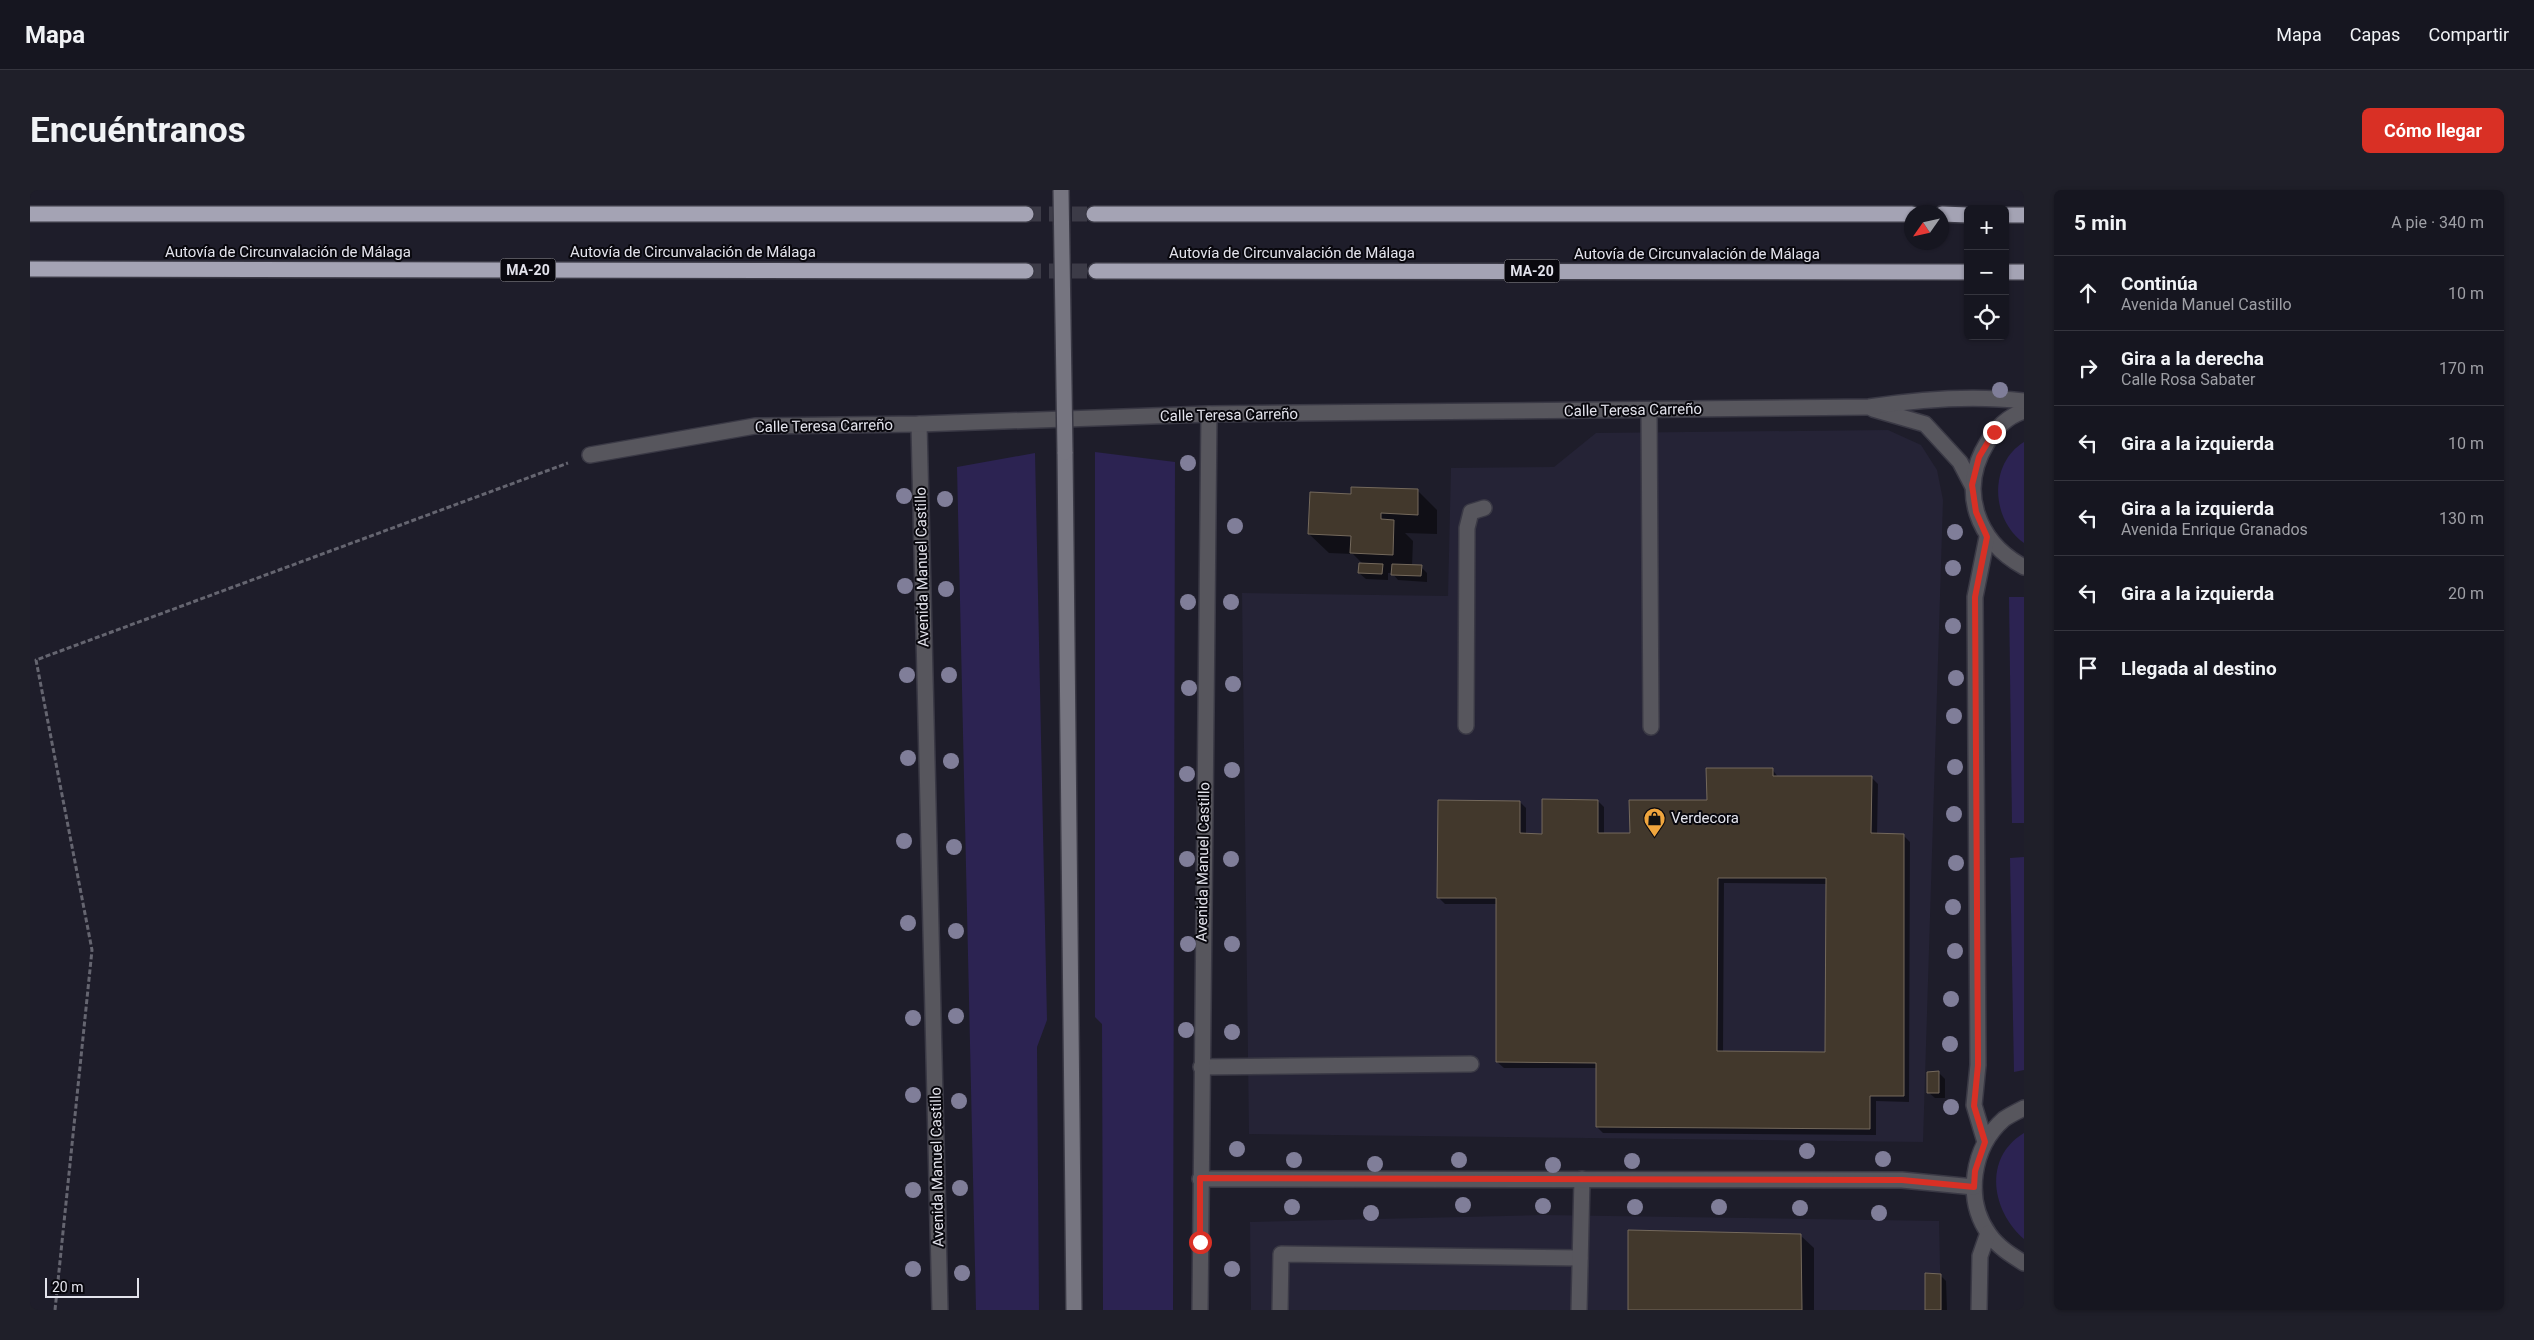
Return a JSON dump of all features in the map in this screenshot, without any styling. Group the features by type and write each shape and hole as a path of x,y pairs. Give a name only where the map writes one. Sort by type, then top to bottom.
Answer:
{"highway":[{"path":"30,214 1026,214"},
{"path":"1094,214 1904,214"},
{"path":"1949,214 1964,214"},
{"path":"2009,214 2024,215"},
{"name":"Autovía de Circunvalación de Málaga","path":"30,269 1026,270"},
{"name":"Autovía de Circunvalación de Málaga","path":"1096,271 1964,272"},
{"path":"2009,272 2024,272"}],"main road":[{"path":"1061,190 1074,1310"}],"street":[{"name":"Calle Teresa Carreño","path":"590,455 755,426 919,424 1209,414 1869,407 1915,400 2004,399 2024,401"},
{"name":"Calle Teresa Carreño","path":"1869,407 1925,424 1960,462 1972,485"},
{"path":"1650,410 1650,727"},
{"path":"2024,411 2016,414 1994,432 1979,457 1972,485 1976,512 1987,537 2007,558 2024,567"},
{"name":"Avenida Manuel Castillo","path":"1200,1310 1209,414"},
{"name":"Avenida Manuel Castillo","path":"919,424 940,1310"},
{"path":"1466,726 1467,528 1472,512 1484,508"},
{"path":"1985,1142 1974,1106 1978,1065 1975,597 1987,537"},
{"path":"1201,1067 1471,1064"},
{"path":"2024,1108 2004,1119 1985,1142 1975,1171 1974,1187 1978,1211 1988,1234 2006,1252 2024,1263"},
{"path":"1200,1178 1902,1180 1974,1187"},
{"path":"1579,1310 1582,1179"},
{"path":"1979,1310 1980,1256 1988,1234"},
{"path":"1280,1310 1281,1254 1580,1258"}],"path":[{"path":"55,1310 92,950 36,660 590,455"}],"shaded area":[{"path":"1888,430 1921,445 1937,470 1943,500 1923,1142 1249,1134 1242,593 1448,596 1451,468 1554,467 1596,433"},
{"path":"2024,442 2024,543 2013,533 2005,521 2000,507 1998,492 1999,478 2004,464 2012,452"},
{"path":"1095,452 1175,462 1173,1310 1103,1310 1102,1024 1095,1017"},
{"path":"1035,453 1047,1020 1037,1047 1039,1310 976,1310 957,467"},
{"path":"2009,597 2024,597 2024,823 2012,823"},
{"path":"2024,857 2024,1070 2014,1072 2010,858"},
{"path":"2024,1133 2024,1239 2013,1228 2005,1215 1996,1185 1997,1170 2002,1156 2011,1144"},
{"path":"1543,1215 1939,1221 1941,1310 1251,1310 1250,1222"}],"building":[{"path":"1351,487 1418,489 1418,515 1381,513 1381,519 1394,520 1393,555 1350,553 1351,536 1308,534 1310,492 1351,494"},
{"path":"1359,563 1383,564 1382,574 1358,573"},
{"path":"1392,564 1422,565 1421,576 1391,575"},
{"path":"1706,768 1773,768 1773,776 1872,776 1871,833 1904,834 1904,1096 1870,1096 1870,1129 1596,1127 1596,1063 1496,1062 1496,898 1437,898 1438,800 1520,801 1520,833 1542,834 1542,799 1598,800 1598,833 1630,833 1629,800 1707,800","holes":["1718,878 1826,878 1825,1052 1717,1051"]},
{"path":"1939,1071 1939,1093 1927,1093 1927,1072"},
{"path":"1628,1230 1801,1234 1802,1310 1628,1310"},
{"path":"1925,1273 1941,1274 1941,1310 1925,1310"}],"tunnel":[{"path":"1026,214 1094,214"},
{"path":"1026,271 1096,271"}],"place":[{"name":"Verdecora","path":"1655,837"}],"route":[{"path":"1200,1242 1200,1178 1902,1180 1974,1187 1975,1171 1985,1142 1974,1106 1978,1065 1975,597 1987,537 1976,512 1972,485 1979,457 1994,432"}]}
